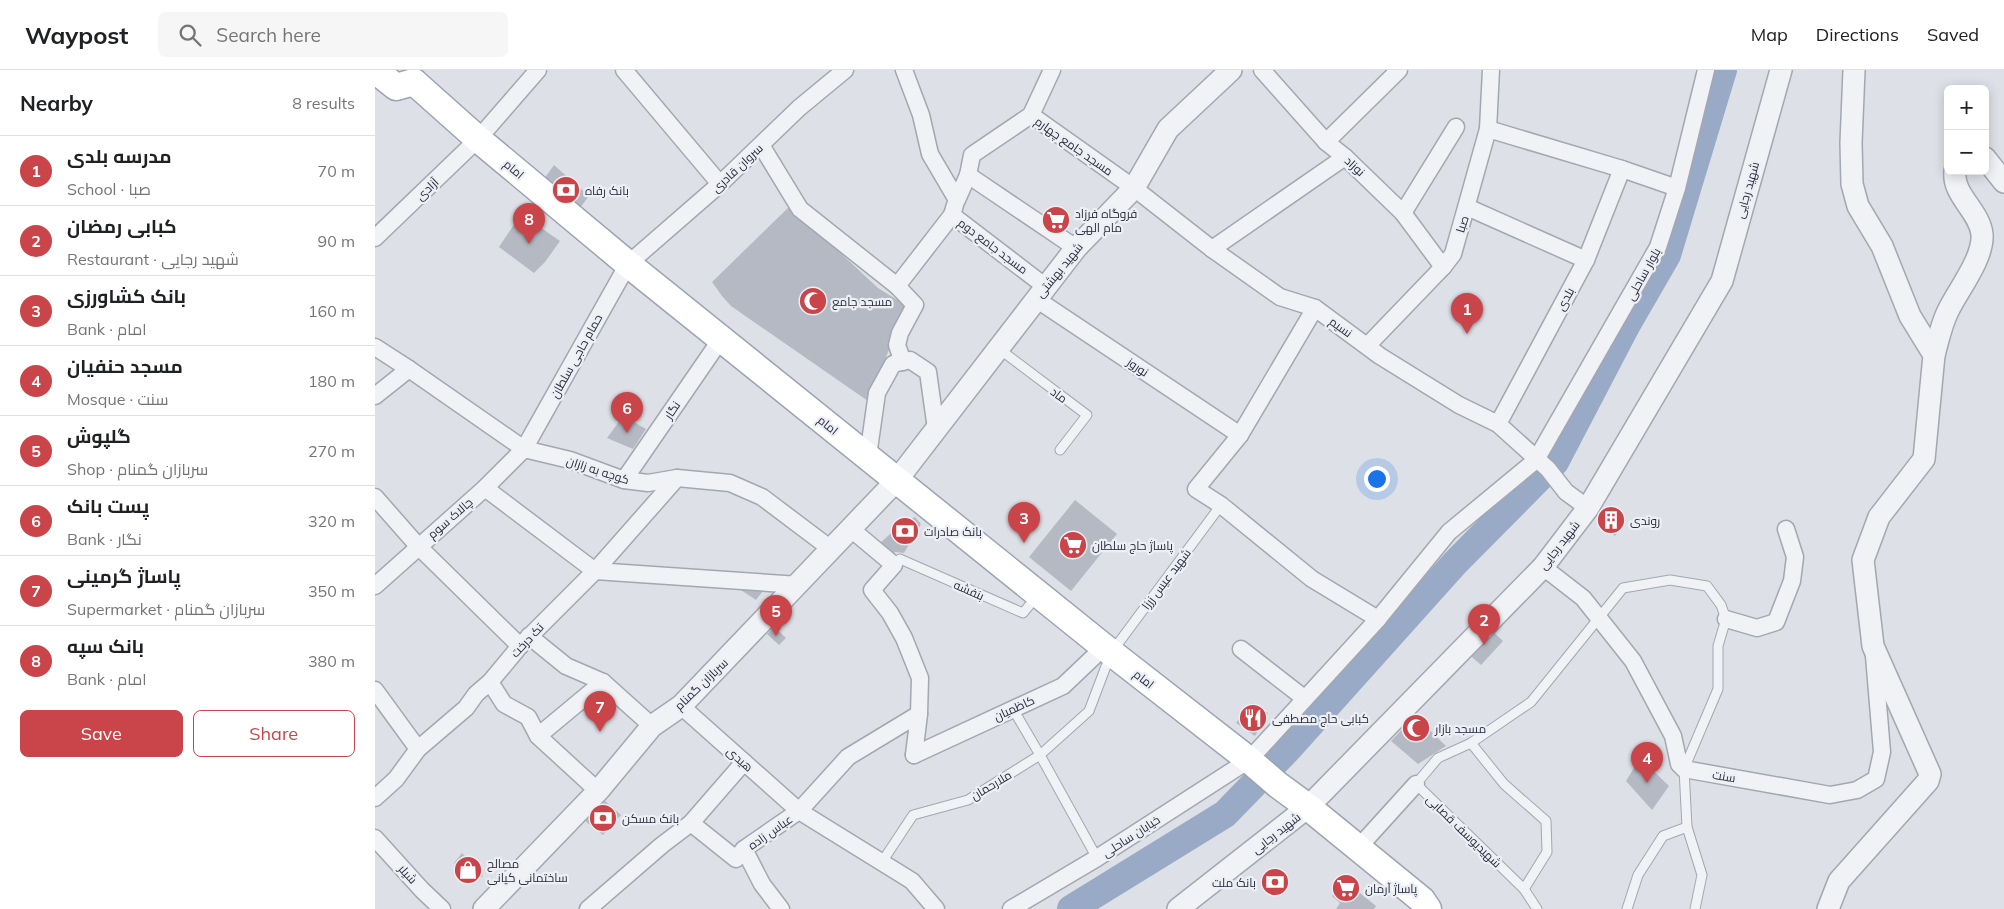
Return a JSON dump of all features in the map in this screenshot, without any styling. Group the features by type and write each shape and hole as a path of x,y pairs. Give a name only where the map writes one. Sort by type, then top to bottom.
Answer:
{"main road":[{"path":"375,70 396,87 415,76"},
{"name":"امام","path":"415,76 478,139 628,264 1107,650 1308,807"},
{"path":"1308,807 1358,848 1422,906"}],"street":[{"name":"آزادی","path":"375,238 478,139 538,70"},
{"path":"624,70 720,184"},
{"name":"سروان قادری","path":"628,264 720,184 799,108 845,70"},
{"path":"903,70 921,115 929,154 954,208"},
{"name":"مسجد جامع چهارم","path":"1053,70 1031,115 1134,188"},
{"name":"شهید بهشتی","path":"897,480 1076,248 1134,188 1168,129 1231,70"},
{"name":"نوزاد","path":"1262,70 1326,142 1345,157 1403,213 1443,267"},
{"path":"1326,142 1399,70"},
{"name":"صبا","path":"1367,346 1443,267 1453,254 1487,129 1489,70"},
{"name":"بلوار ساحلی","path":"1542,465 1658,247 1677,188 1706,70"},
{"name":"شهید رجایی","path":"1183,908 1308,807 1543,567 1587,508 1722,281 1781,70"},
{"path":"1854,70 1851,143 1852,184 1858,206 1882,246 1910,316 1934,355"},
{"path":"897,286 954,208 968,175 972,155 1031,115"},
{"path":"1403,213 1456,127"},
{"path":"1487,129 1621,169 1677,188"},
{"path":"761,145 800,209 897,286 915,305 897,345 903,362"},
{"path":"1211,249 1345,157"},
{"path":"1989,163 2004,182"},
{"name":"بلدی","path":"1498,424 1586,260 1621,169"},
{"path":"968,175 1076,248"},
{"path":"1828,909 1839,881 1928,781 1930,774 1873,646 1863,560 1879,518 1924,459 1934,355 1947,312 1975,262 1982,234 1975,216 1958,190 1954,175"},
{"name":"نسیم","path":"1134,188 1211,249 1280,297 1315,308 1367,346 1459,405 1498,424 1542,465 1567,492 1587,508"},
{"path":"1467,207 1586,260"},
{"name":"مسجد جامع دوم","path":"954,208 1041,293"},
{"name":"حمام حاجی سلطان","path":"524,449 628,264"},
{"name":"نوروز","path":"1041,293 1240,435"},
{"path":"1315,308 1240,435 1196,489 1221,505 1312,578 1378,619"},
{"name":"نگار","path":"624,480 721,339"},
{"path":"375,347 409,368 524,449"},
{"path":"868,456 877,393 893,364 910,360 928,372 936,429"},
{"path":"375,396 409,368"},
{"name":"کوچه به زازان","path":"524,449 570,460 624,480 648,483 677,478 730,483 763,498 831,549"},
{"name":"چالاک سوم","path":"375,586 485,488 524,449"},
{"name":"خیابان ساحلی","path":"1011,909 1097,858 1249,760 1378,619 1449,532 1542,465"},
{"name":"تک درخت","path":"375,798 396,779 418,749 466,708 476,694 490,682 525,641 595,571 677,478"},
{"name":"سربازان گمنام","path":"484,909 598,791 652,726 681,706 799,585 897,480"},
{"path":"485,488 595,571 799,585"},
{"path":"375,497 418,546 525,641 566,666 603,682 652,726"},
{"path":"799,812 849,757 919,714 919,678 904,638 890,613 872,590 894,565 851,529"},
{"path":"1726,619 1757,628 1776,622 1792,581 1795,557 1786,529"},
{"path":"1543,567 1583,598 1633,661 1673,736 1679,764 1685,769"},
{"name":"سنت","path":"1685,769 1830,794 1857,790 1876,779 1882,752 1873,646"},
{"path":"1241,649 1304,698"},
{"name":"کاظمیان","path":"919,714 914,755 1063,686 1107,650"},
{"path":"490,682 504,704 528,717 538,736 598,791"},
{"path":"538,736 603,682"},
{"path":"375,690 418,749"},
{"name":"هیدی","path":"681,706 799,812"},
{"path":"588,909 662,845 691,823 744,762"},
{"path":"1358,848 1416,784"},
{"name":"عباس زاده","path":"691,823 736,859 744,849 799,812 912,881 936,909"},
{"name":"شیلر","path":"375,838 422,890 442,909"},
{"path":"744,849 762,884 781,909"}],"lane":[{"name":"ماد","path":"998,348 1087,415 1060,450"},
{"name":"شهید عیس زرزا","path":"1040,755 1089,711 1107,650 1221,505"},
{"name":"بنفشه","path":"894,565 900,559 1023,613 1038,594"},
{"name":"شهیدیوسف قصابی","path":"1537,909 1524,890 1416,784 1438,758 1471,743 1531,702 1623,588 1670,580 1707,586 1721,605 1726,619"},
{"path":"1695,909 1702,875 1687,827 1685,769 1718,689 1718,646 1726,619"},
{"path":"1013,709 1097,858"},
{"path":"1471,743 1504,784 1546,821 1547,852 1524,890"},
{"name":"ملارحمان","path":"882,862 913,815 968,800 1040,755"},
{"path":"1627,909 1638,875 1663,836 1687,827"}],"building":[{"name":"بانک رفاه","path":"554,165 589,196 579,209 541,183"},
{"name":"مسجد جامع","path":"790,206 878,288 907,306 868,401 731,306 712,282"},
{"name":"فروگاه فرزاد مام الهی","path":"1053,210 1067,219 1059,230 1045,222"},
{"path":"521,214 560,241 545,262 534,273 499,247"},
{"path":"623,416 646,429 633,449 607,438"},
{"name":"پاساژ حاج سلطان","path":"1075,500 1117,534 1071,591 1029,557"},
{"name":"روندی","path":"1610,505 1626,520 1615,536 1597,521"},
{"name":"بانک صادرات","path":"915,517 921,524 904,553 895,552 892,556 878,545 901,524"},
{"path":"748,579 763,591 756,600 741,590"},
{"path":"1486,625 1503,641 1481,665 1464,650"},
{"path":"774,627 786,638 779,645 767,634"},
{"name":"کبابی حاج مصطفی","path":"1252,703 1268,713 1255,736 1236,723"},
{"name":"مسجد بازار","path":"1415,716 1446,746 1418,764 1391,741"},
{"path":"1640,758 1669,786 1652,810 1626,781"},
{"name":"بانک مسکن","path":"605,801 621,815 603,835 585,821"},
{"name":"مصالح ساختمانی کیانی","path":"462,853 483,876 470,883 454,863"},
{"name":"پاساژ آرمان","path":"1344,880 1376,906 1374,909 1336,909 1340,903 1332,896"}],"waterway":[{"path":"1071,909 1225,814 1289,748 1455,563 1555,462 1626,326 1667,255 1723,70"}],"place":[{"name":"بانک رفاه","path":"566,190"},
{"name":"فروگاه فرزاد مام الهی","path":"1056,220"},
{"name":"بانک سپه","path":"529,244"},
{"name":"مسجد جامع","path":"813,301"},
{"name":"مدرسه بلدی","path":"1467,334"},
{"name":"پست بانک","path":"627,433"},
{"name":"روندی","path":"1611,520"},
{"name":"بانک صادرات","path":"905,531"},
{"name":"بانک کشاورزی","path":"1024,543"},
{"name":"پاساژ حاج سلطان","path":"1073,545"},
{"name":"گلپوش","path":"776,636"},
{"name":"کبابی رمضان","path":"1484,645"},
{"name":"کبابی حاج مصطفی","path":"1253,718"},
{"name":"مسجد بازار","path":"1416,728"},
{"name":"پاساژ گرمینی","path":"600,732"},
{"name":"مسجد حنفیان","path":"1647,783"},
{"name":"بانک مسکن","path":"603,818"},
{"name":"مصالح ساختمانی کیانی","path":"468,870"},
{"name":"بانک ملت","path":"1275,882"},
{"name":"پاساژ آرمان","path":"1346,888"}]}
